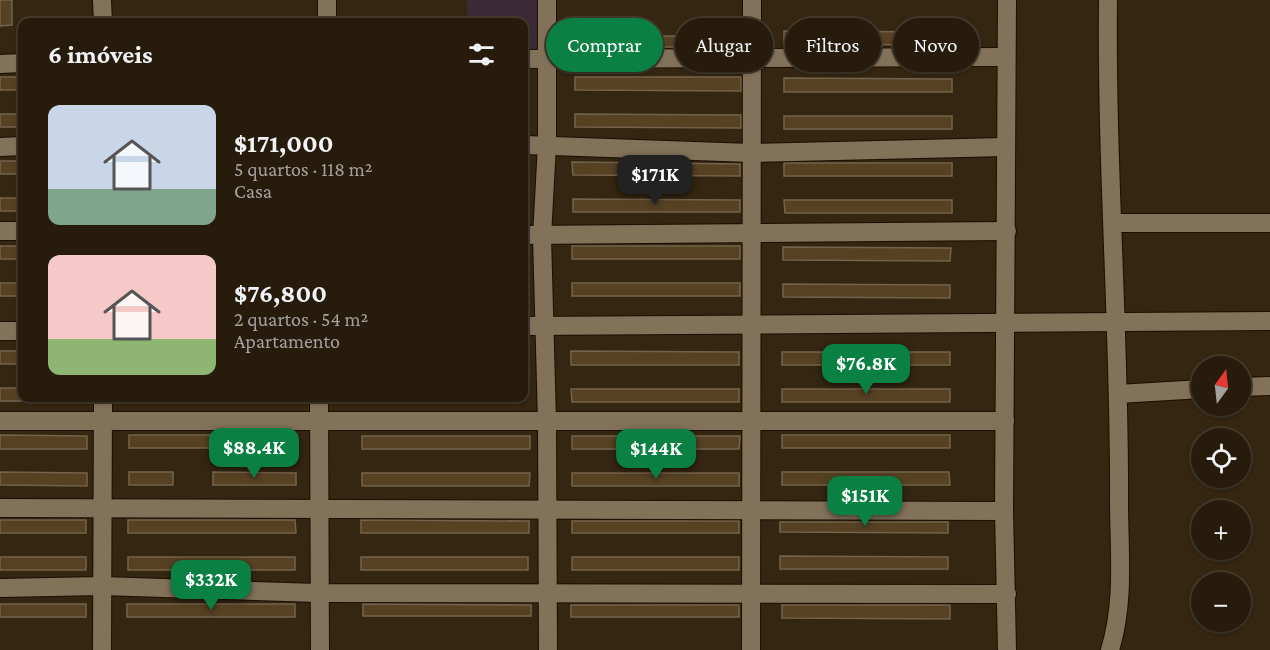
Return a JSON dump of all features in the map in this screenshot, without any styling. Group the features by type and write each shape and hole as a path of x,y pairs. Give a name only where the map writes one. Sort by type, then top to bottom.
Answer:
{"street":[{"path":"102,0 103,18"},
{"path":"327,0 327,18"},
{"path":"547,0 547,18"},
{"path":"752,0 752,18"},
{"path":"1007,0 1004,511 1007,650"},
{"path":"1108,0 1107,102 1114,223 1114,322 1118,394 1121,592 1110,650"},
{"path":"773,58 1005,57"},
{"path":"528,59 546,59"},
{"path":"0,64 18,63"},
{"path":"547,72 547,145 542,236 546,327 548,650"},
{"path":"751,650 749,593 752,72"},
{"path":"528,145 751,153 1005,147"},
{"path":"0,147 18,146"},
{"path":"1114,223 1270,223"},
{"path":"0,231 18,231"},
{"path":"528,235 1007,231"},
{"path":"528,326 1270,321"},
{"path":"0,331 18,331"},
{"path":"1251,387 1270,386"},
{"path":"1118,394 1191,390"},
{"path":"102,650 103,402"},
{"path":"319,402 320,650"},
{"path":"0,421 1005,421"},
{"path":"0,508 1004,511"},
{"path":"0,588 102,586 318,593 548,591 1007,594"}],"shaded area":[{"path":"467,0 537,0 537,51 528,51 528,18 467,18"}],"building":[{"path":"0,0 12,0 12,25 0,26"},
{"path":"881,32 893,32 893,45 881,45"},
{"path":"663,36 675,36 675,47 663,47"},
{"path":"0,77 18,77 18,90 0,90"},
{"path":"575,77 741,77 741,91 575,90"},
{"path":"784,78 952,79 952,92 784,92"},
{"path":"0,114 18,114 18,127 0,127"},
{"path":"575,114 741,115 741,128 575,127"},
{"path":"784,116 952,116 952,129 784,129"},
{"path":"0,161 18,161 18,174 0,174"},
{"path":"572,162 740,164 740,176 573,175"},
{"path":"784,163 952,163 952,176 784,176"},
{"path":"0,198 18,198 18,211 0,211"},
{"path":"573,199 740,200 740,212 573,212"},
{"path":"784,200 952,200 952,213 785,213"},
{"path":"0,246 18,246 18,259 0,259"},
{"path":"572,246 740,246 740,259 572,259"},
{"path":"783,247 951,248 950,261 783,260"},
{"path":"0,283 18,283 18,296 0,296"},
{"path":"572,283 740,283 740,296 572,296"},
{"path":"783,284 950,285 950,298 783,297"},
{"path":"0,351 18,351 18,364 0,364"},
{"path":"571,351 739,352 739,365 571,365"},
{"path":"782,352 950,352 950,365 782,365"},
{"path":"0,388 18,388 18,401 0,401"},
{"path":"571,389 739,389 739,402 572,402"},
{"path":"782,389 950,389 950,402 782,402"},
{"path":"0,435 87,436 87,449 0,449"},
{"path":"129,435 296,435 296,448 129,448"},
{"path":"782,435 950,435 950,448 782,448"},
{"path":"362,436 530,436 530,449 362,449"},
{"path":"572,436 740,436 739,449 572,449"},
{"path":"0,472 87,473 87,486 0,485"},
{"path":"129,472 173,472 173,485 129,485"},
{"path":"213,472 296,473 296,485 213,485"},
{"path":"782,472 949,472 950,485 782,485"},
{"path":"362,473 530,473 529,486 362,486"},
{"path":"572,473 739,473 739,486 572,486"},
{"path":"0,520 86,520 86,533 0,533"},
{"path":"128,520 295,520 296,533 128,533"},
{"path":"361,520 529,521 529,533 361,533"},
{"path":"572,521 739,521 739,533 572,533"},
{"path":"780,522 948,522 948,533 780,532"},
{"path":"780,556 948,557 948,569 780,569"},
{"path":"0,557 86,557 86,570 0,570"},
{"path":"128,557 295,557 295,570 128,570"},
{"path":"361,557 528,557 528,570 361,570"},
{"path":"572,557 739,557 739,570 572,570"},
{"path":"0,604 86,604 86,617 0,617"},
{"path":"127,604 295,604 295,617 127,617"},
{"path":"363,604 531,605 531,616 363,616"},
{"path":"571,605 739,605 739,617 571,617"},
{"path":"782,605 950,605 950,619 782,618"}]}
